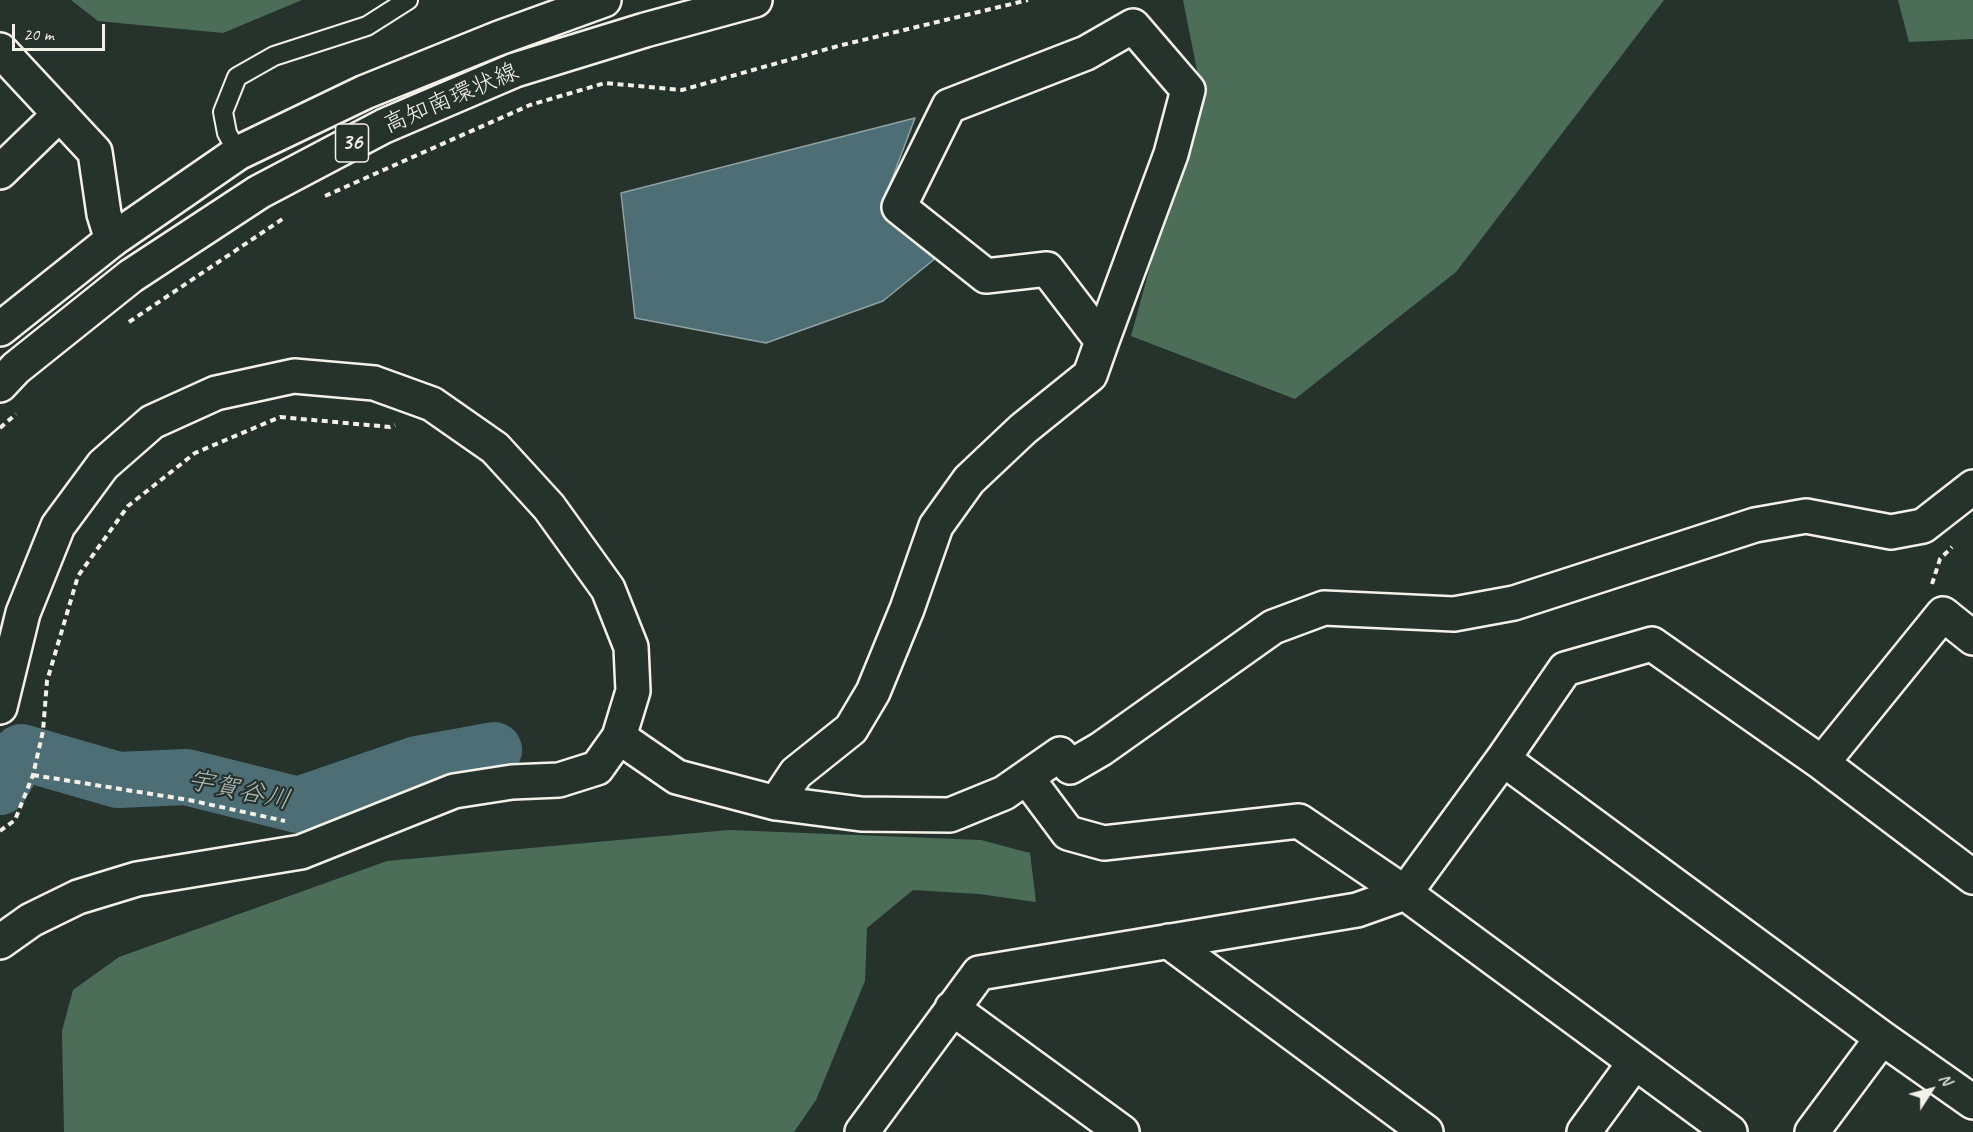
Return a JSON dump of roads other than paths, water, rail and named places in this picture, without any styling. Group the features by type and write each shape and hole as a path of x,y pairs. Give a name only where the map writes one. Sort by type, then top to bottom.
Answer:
{"street":[{"name":"高知南環状線","path":"0,329 112,240 238,153 364,93 604,0"},
{"name":"高知南環状線","path":"0,385 16,368 131,276 259,192 384,126 515,70 645,30 755,0"},
{"path":"776,803 796,773 851,729 873,692 907,609 936,526 969,480 1023,429 1090,375 1171,154 1188,90 1133,26 1086,53 949,106 899,207 986,276 1047,268 1102,341"},
{"path":"0,50 95,152 104,214 112,240"},
{"path":"0,172 60,114"},
{"path":"0,708 23,613 58,526 103,465 152,422 216,393 294,376 374,383 432,404 495,448 549,507 608,589 631,647 633,691 620,737 597,768 559,780 512,782 454,791 301,852 127,882 78,897 31,920 0,942"},
{"path":"620,737 677,777 776,803 861,814 950,815 1004,793 1060,754 1070,767 1101,748 1273,627 1324,608 1454,614 1494,607 1514,603 1755,525 1806,516 1891,532 1923,526 1973,487"},
{"path":"1822,764 1943,614 1973,638"},
{"path":"862,1132 979,973 1357,910 1405,893 1503,759 1565,669 1652,644 1822,764 1973,877"},
{"path":"1503,759 1882,1038 1973,1102"},
{"path":"1027,778 1068,833 1104,843 1299,821 1405,893 1730,1132"},
{"path":"1168,941 1426,1132"},
{"path":"952,1008 1122,1132"},
{"path":"1812,1132 1882,1038"},
{"path":"1584,1132 1635,1062"}],"lane":[{"path":"238,153 227,133 223,112 237,77 274,56 367,26 408,0"}],"water":[{"path":"915,118 881,208 937,257 883,301 766,343 635,318 621,193"}],"waterway":[{"name":"宇賀谷川","path":"0,787 21,752 118,780 186,777 298,805 417,764 494,750"}]}
